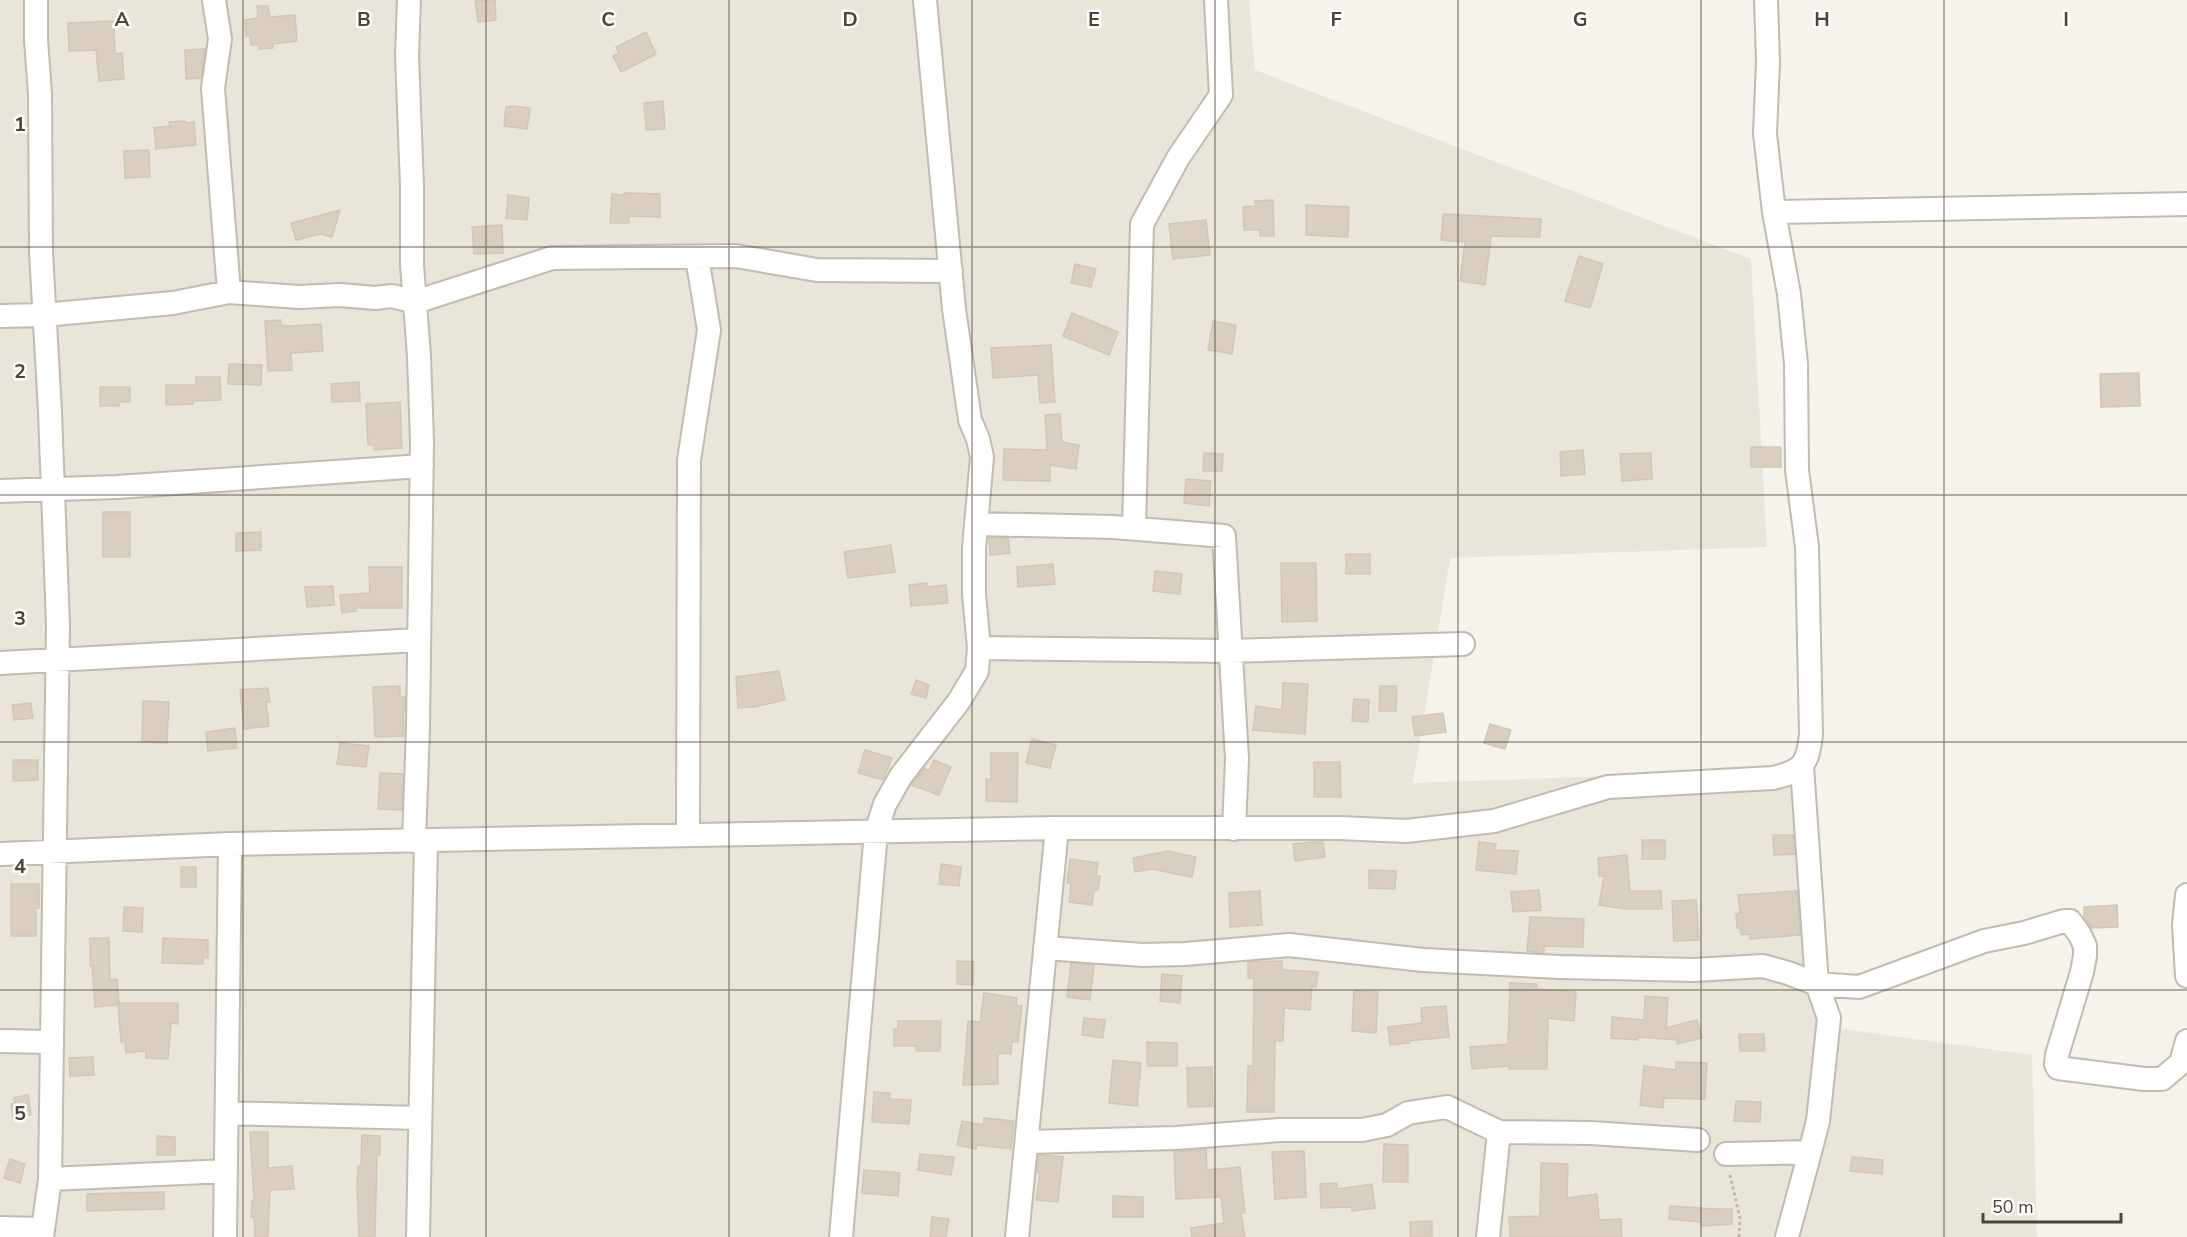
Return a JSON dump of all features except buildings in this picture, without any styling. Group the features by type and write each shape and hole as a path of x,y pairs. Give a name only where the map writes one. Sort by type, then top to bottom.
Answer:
{"street":[{"path":"0,1228 41,1233 50,1179 58,626 41,252 40,94 36,0"},
{"path":"214,0 220,39 213,88 229,292"},
{"path":"409,0 407,56 412,186 412,265 419,356 422,466 418,640 420,842 418,1237"},
{"path":"841,1237 876,832 885,804 901,776 959,701 977,671 979,648 974,594 974,548 982,457 970,420 951,271 925,0"},
{"path":"1134,528 1142,224 1178,159 1221,95 1216,0"},
{"path":"0,854 230,844 420,842 688,834 1057,828 1340,828 1406,831 1494,821 1608,787 1773,778 1789,774 1802,766 1809,755 1811,734 1807,547 1797,470 1796,364 1789,294 1774,212 1765,134 1768,62 1766,0"},
{"path":"1774,212 2187,204"},
{"path":"0,316 44,315 173,303 229,292 299,297 392,296 415,302 552,258 736,256 817,270 951,271"},
{"path":"688,834 688,460 709,330 697,257"},
{"path":"0,491 129,486 422,466"},
{"path":"977,524 1134,528 1224,536 1237,759 1234,829"},
{"path":"0,663 418,640"},
{"path":"979,648 1229,651 1463,644"},
{"path":"1787,1237 1818,1121 1829,1018 1818,984 1802,766"},
{"path":"1017,1237 1057,828"},
{"path":"225,1237 230,844"},
{"path":"2187,895 2184,926 2187,976"},
{"path":"1045,948 1143,955 1185,954 1289,945 1424,960 1560,968 1694,970 1763,966 1818,984 1859,987 1984,941 2070,921 2085,946 2085,956 2056,1055 2058,1068 2144,1079 2162,1079 2181,1063 2187,1041"},
{"path":"0,1041 52,1042"},
{"path":"1028,1142 1176,1138 1280,1130 1362,1130 1387,1125 1408,1113 1447,1107 1499,1131 1591,1133 1698,1140"},
{"path":"228,1113 420,1118"},
{"path":"1488,1237 1499,1131"},
{"path":"1726,1154 1810,1152"},
{"path":"50,1179 226,1171"}],"path":[{"path":"1726,1154 1740,1218 1739,1237"}],"shaded area":[{"path":"0,0 1249,0 1255,70 1751,259 1767,547 1450,558 1413,783 1806,769 1827,1027 2032,1055 2037,1237 0,1237"}]}
